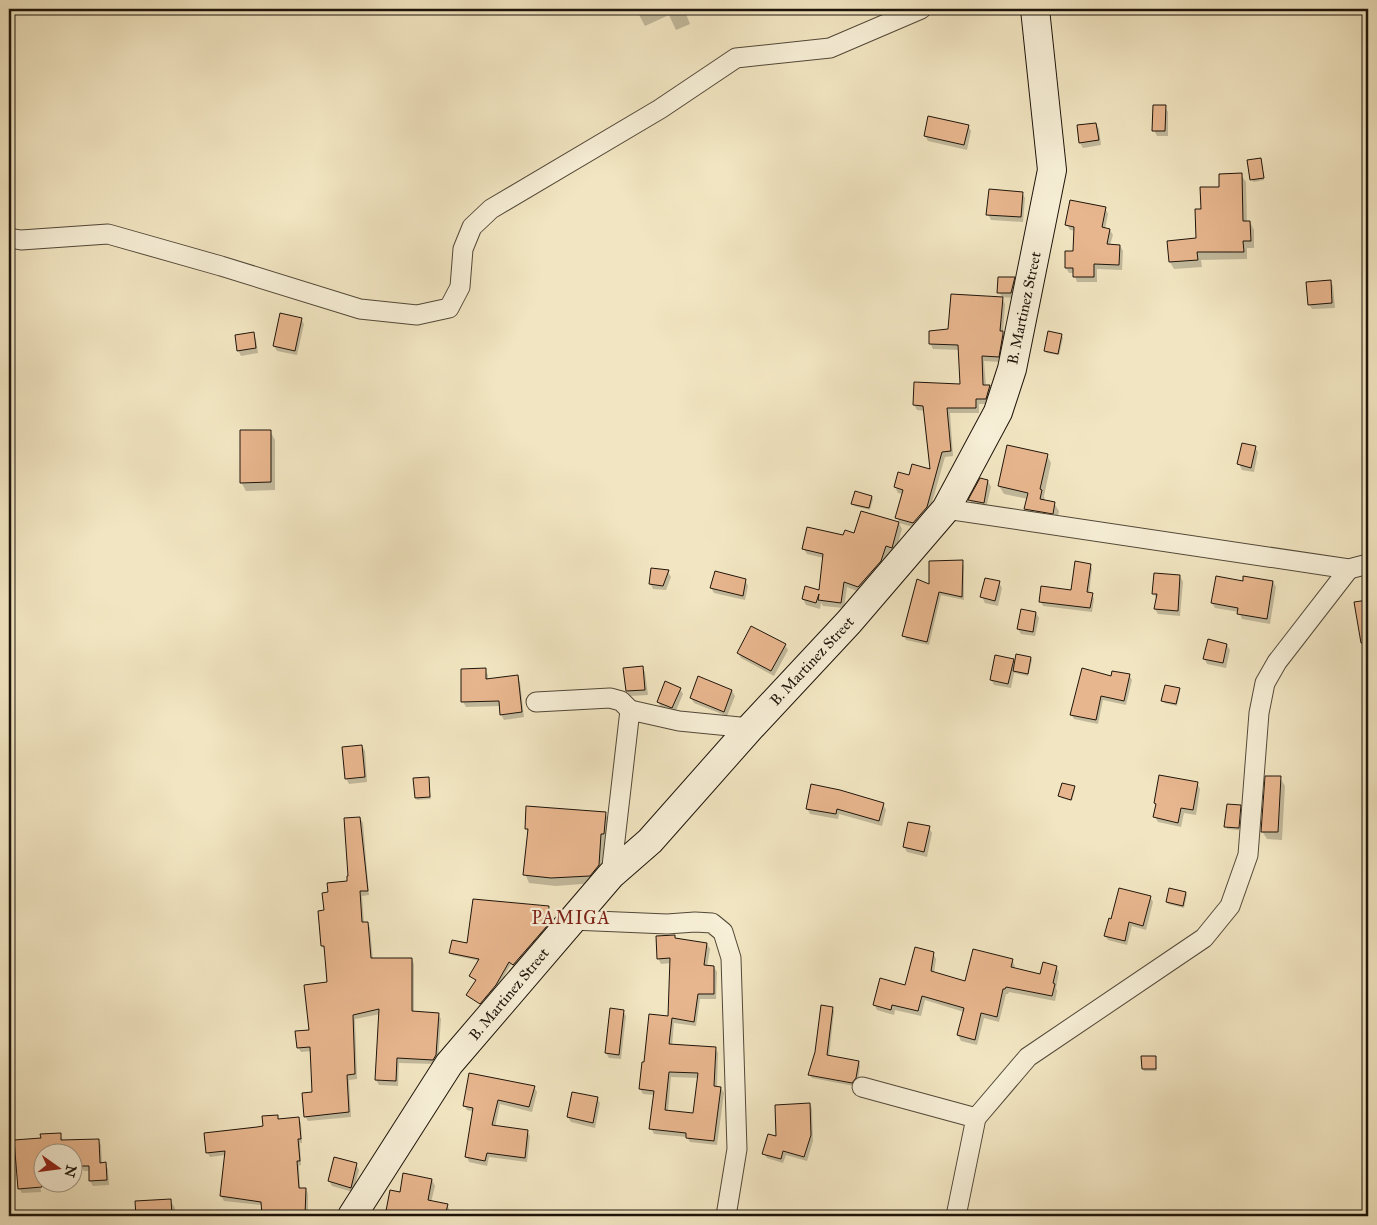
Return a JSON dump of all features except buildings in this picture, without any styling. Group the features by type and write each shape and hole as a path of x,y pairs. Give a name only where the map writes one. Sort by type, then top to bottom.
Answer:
{"street":[{"path":"9,238 21,240 108,234 221,266 360,309 417,315 449,308 460,287 463,249 472,228 491,208 652,113 736,58 830,48 921,9"},
{"name":"B. Martinez Street","path":"352,1216 450,1064 611,876 650,841 750,728 849,622 946,509 998,412 1012,369 1052,170 1036,9"},
{"path":"946,509 1349,569 1368,564"},
{"path":"956,1216 976,1118 1028,1056 1204,938 1230,906 1248,855 1259,712 1265,683 1277,662 1349,569"},
{"path":"536,702 610,698 621,701 630,710 680,721 750,728"},
{"path":"611,876 630,710"},
{"path":"572,920 667,924 712,923 723,932 731,958 737,1149 726,1216"},
{"path":"862,1087 976,1118"}],"district":[{"name":"PAMIGA","path":"571,918"}]}
